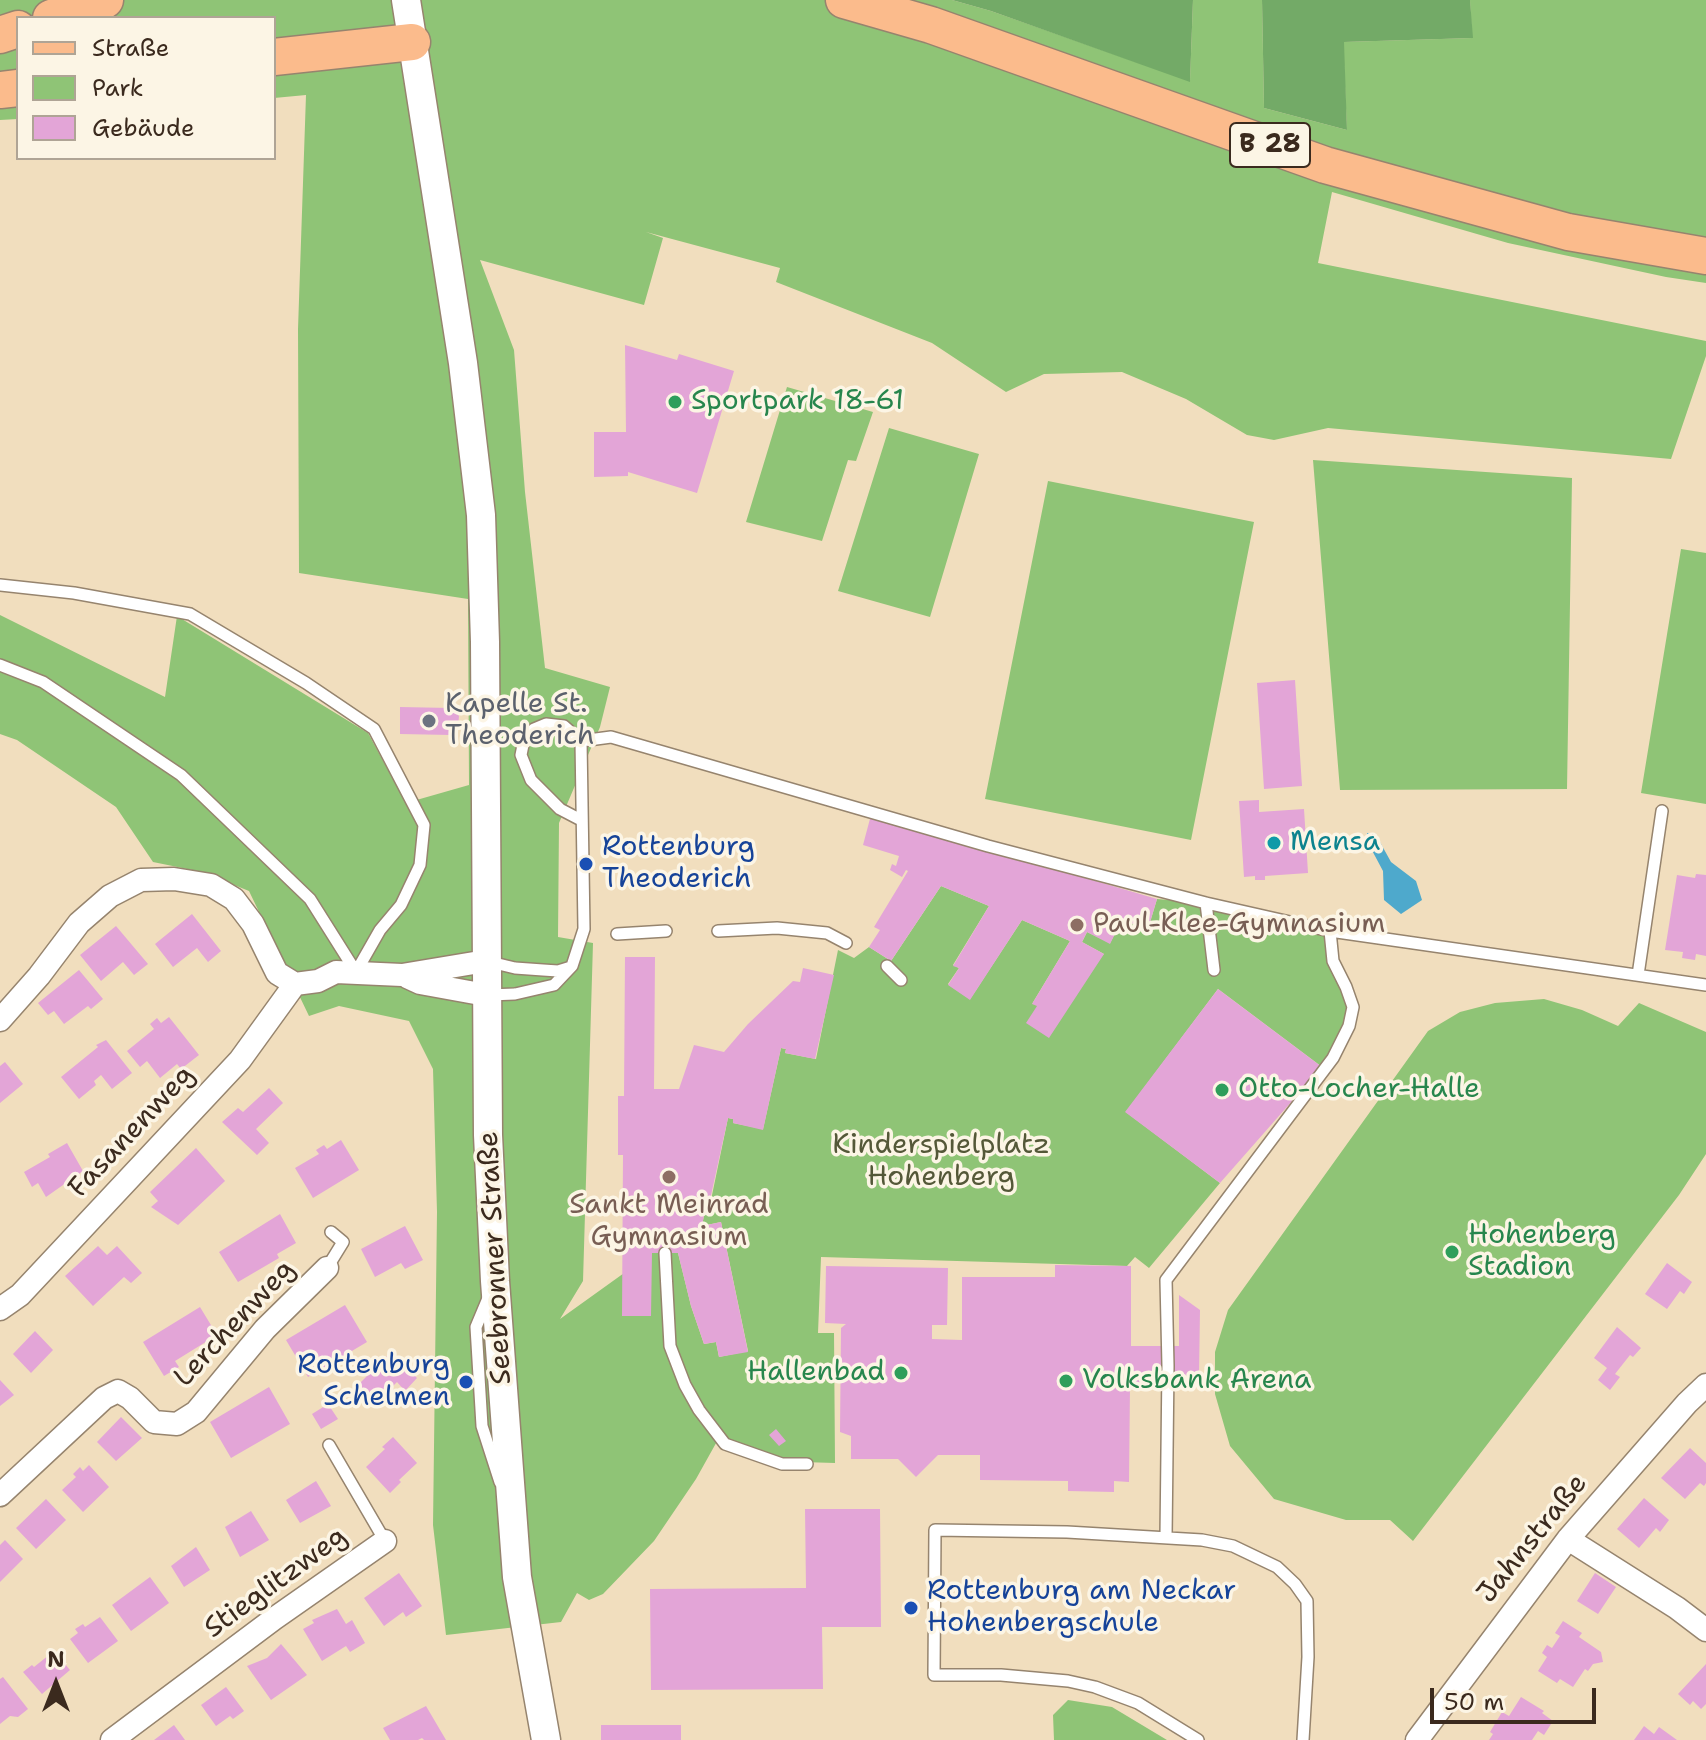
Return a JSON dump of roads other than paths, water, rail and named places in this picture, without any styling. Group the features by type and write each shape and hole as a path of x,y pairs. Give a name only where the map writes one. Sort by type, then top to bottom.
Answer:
{"main road":[{"path":"37,16 67,0"},
{"path":"57,16 105,0"},
{"name":"B 28","path":"844,0 931,25 1325,165 1568,232 1706,256"},
{"path":"276,57 412,42"}],"street":[{"name":"Seebronner Straße","path":"406,4 463,363 481,515 487,774 488,1135 495,1281 521,1601 546,1740"},
{"path":"0,1020 39,976 79,923 110,896 141,880 174,879 211,885 234,899 253,924 277,973 295,984 318,981 336,972 402,975 486,961"},
{"path":"402,975 420,983 486,995"},
{"name":"Fasanenweg","path":"0,1309 30,1283 240,1060 295,984"},
{"name":"Lerchenweg","path":"0,1495 104,1398 118,1391 130,1398 154,1422 177,1424 196,1412 265,1329 327,1268"},
{"name":"Jahnstraße","path":"1417,1740 1568,1539 1706,1385"},
{"path":"1568,1539 1677,1608 1706,1630"},
{"name":"Stieglitzweg","path":"112,1740 275,1618 385,1541"}],"lane":[{"path":"0,585 74,593 190,614 306,683 374,729 424,825 420,865 401,905 380,930 356,972 310,899 181,775 43,682 0,665"},
{"path":"486,995 515,994 554,985 572,966 584,929 581,741 564,726 546,724 534,729 524,740 521,755 531,780 560,809 581,820"},
{"path":"581,741 611,737 974,842 1206,903 1330,931 1706,985"},
{"path":"1638,975 1662,811"},
{"path":"1206,903 1214,970"},
{"path":"718,931 790,929 827,933 846,943"},
{"path":"617,934 666,931"},
{"path":"1166,1537 1166,1280 1333,1058 1349,1026 1353,1007 1333,961 1330,931"},
{"path":"486,961 515,968 558,971 572,966"},
{"path":"887,966 901,980"},
{"path":"327,1268 343,1242 331,1232"},
{"path":"665,1253 670,1346 699,1410 725,1444 782,1464 807,1464"},
{"name":"Stieglitzweg","path":"329,1445 385,1541"},
{"path":"1198,1740 1138,1703 1118,1694 1068,1681 1001,1675 934,1675 935,1530 1067,1532 1202,1540 1233,1546 1277,1567 1307,1601 1308,1657 1303,1740"}],"water":[{"path":"1367,833 1375,833 1391,862 1416,881 1422,900 1401,914 1384,900 1383,871 1367,841"}],"place":[{"name":"Sportpark 18-61","path":"675,402"},
{"name":"Kapelle St. Theoderich","path":"429,721"},
{"name":"Mensa","path":"1274,843"},
{"name":"Rottenburg Theoderich","path":"586,864"},
{"name":"Paul-Klee-Gymnasium","path":"1077,925"},
{"name":"Otto-Locher-Halle","path":"1222,1090"},
{"name":"Sankt Meinrad Gymnasium","path":"669,1177"},
{"name":"Hohenberg Stadion","path":"1452,1252"},
{"name":"Hallenbad","path":"901,1373"},
{"name":"Volksbank Arena","path":"1066,1381"},
{"name":"Rottenburg Schelmen","path":"466,1382"},
{"name":"Rottenburg am Neckar Hohenbergschule","path":"911,1608"}],"park label":[{"name":"Kinderspielplatz Hohenberg","path":"941,1162"}]}
